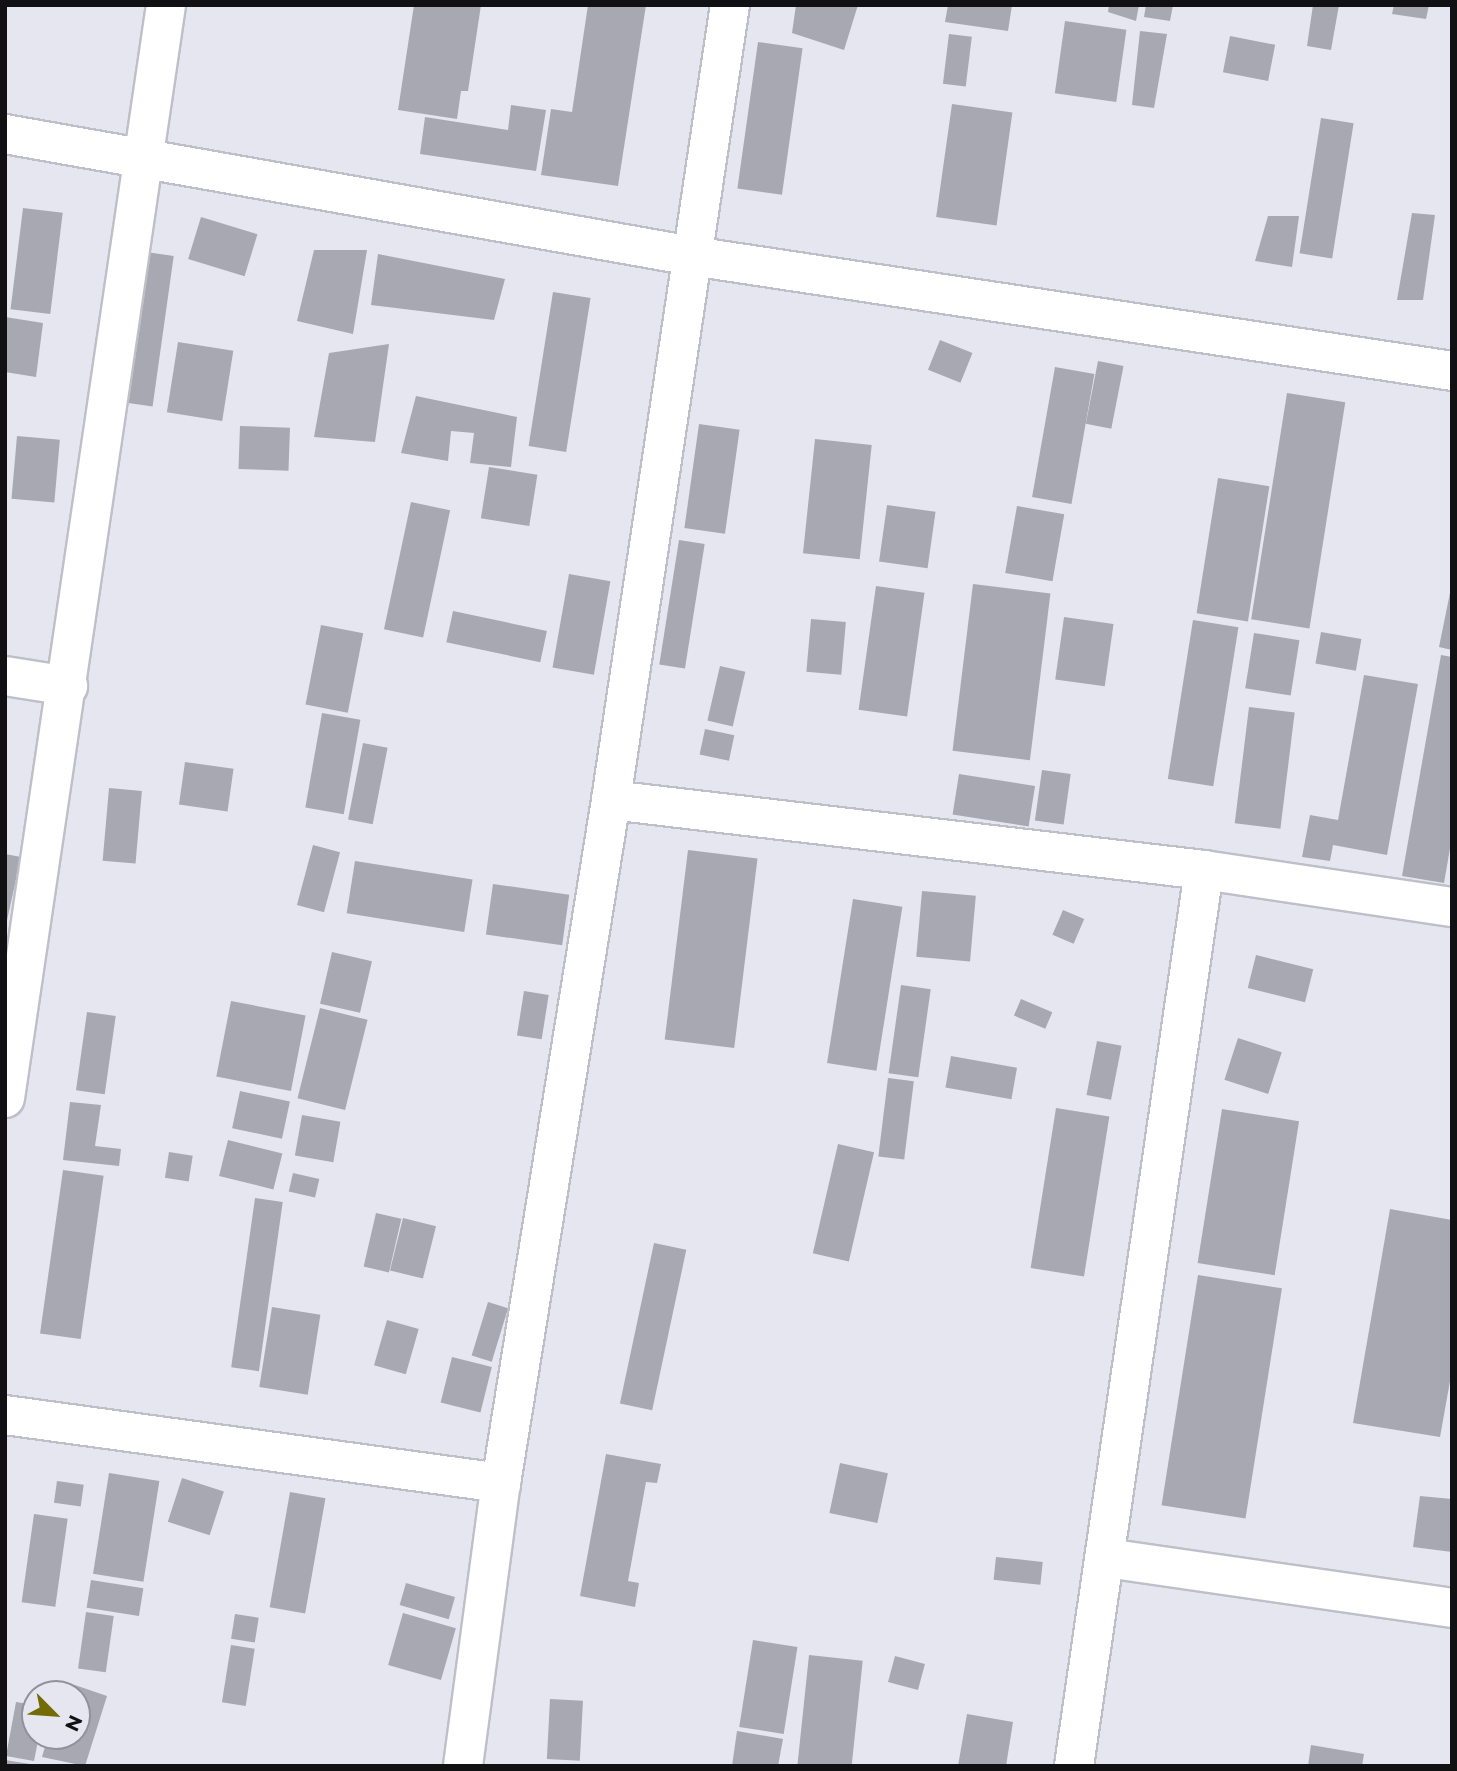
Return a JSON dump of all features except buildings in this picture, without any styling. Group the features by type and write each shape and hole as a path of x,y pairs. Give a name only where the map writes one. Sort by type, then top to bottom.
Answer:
{"street":[{"path":"5,1098 68,686 166,5"},
{"path":"463,1766 501,1483 611,800 730,5"},
{"path":"5,134 146,156 692,256 1452,371"},
{"path":"5,676 68,686"},
{"path":"611,800 1204,870 1452,907"},
{"path":"1074,1766 1204,870"},
{"path":"5,1415 501,1483"},
{"path":"1105,1558 1452,1608"}]}
